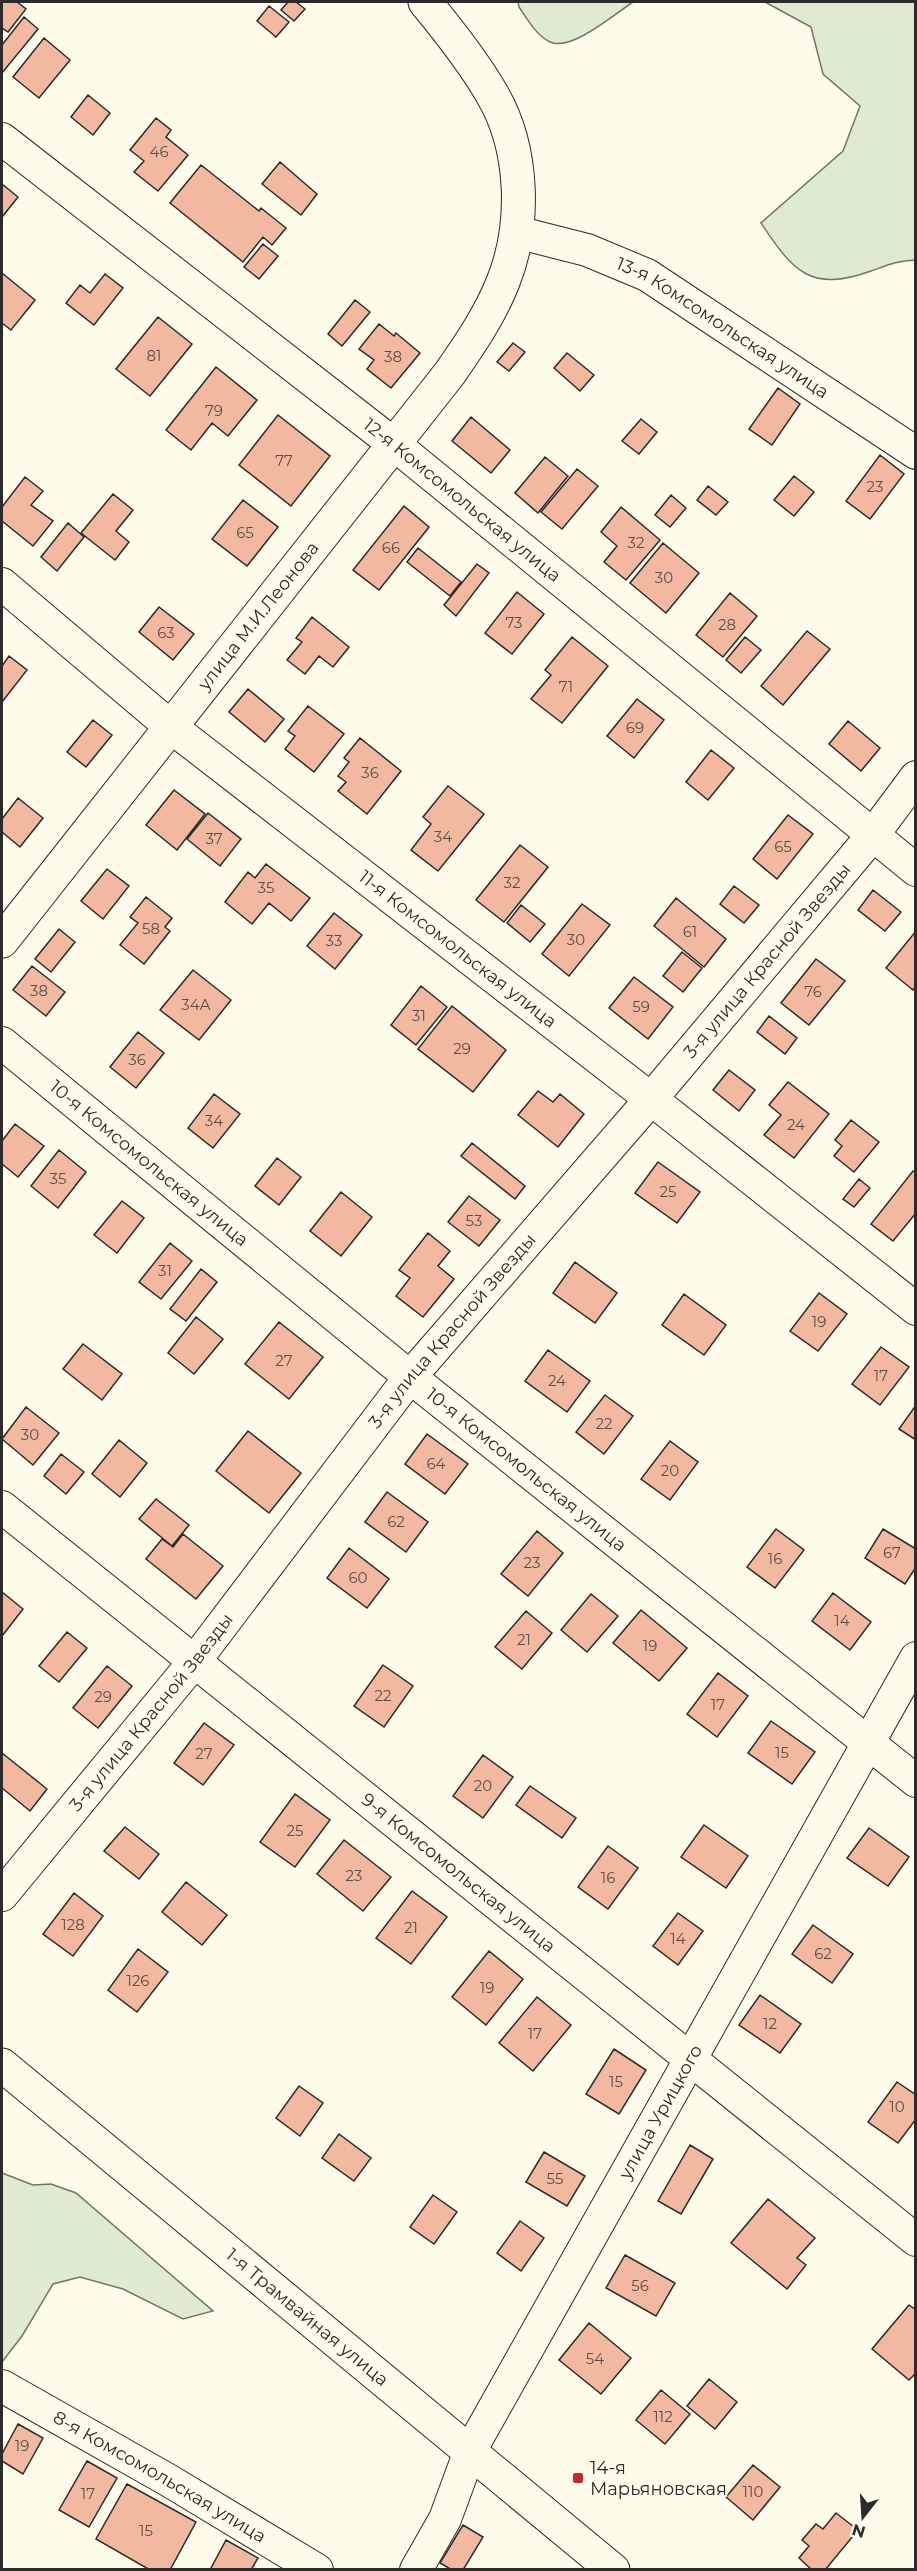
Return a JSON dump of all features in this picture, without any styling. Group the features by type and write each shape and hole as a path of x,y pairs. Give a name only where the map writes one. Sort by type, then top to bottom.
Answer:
{"main road":[{"path":"425,2 462,48 494,96 512,142 518,190 516,232"},
{"name":"улица М.И.Леонова","path":"2,941 450,373 482,325 503,281 516,232"},
{"name":"1-я Трамвайная улица","path":"2,2065 613,2570"}],"street":[{"name":"12-я Комсомольская улица","path":"2,139 395,445 915,870"},
{"name":"13-я Комсомольская улица","path":"516,232 587,250 648,275 915,453"},
{"name":"11-я Комсомольская улица","path":"2,584 171,727 651,1099 915,1309"},
{"name":"3-я улица Красной Звезды","path":"2,1895 194,1662 410,1377 651,1099 872,836 915,777"},
{"name":"10-я Комсомольская улица","path":"2,1043 410,1377 867,1741 915,1782"},
{"name":"9-я Комсомольская улица","path":"2,1507 915,2240"},
{"name":"улица Урицкого","path":"416,2570 445,2519 470,2451 915,1658"},
{"name":"8-я Комсомольская улица","path":"2,2386 168,2480 317,2570"}],"green space":[{"path":"518,2 633,2 581,37 559,44 550,42 537,31 519,7"},
{"path":"765,2 915,2 915,260 902,261 850,277 833,280 818,278 794,265 772,240 761,223 843,151 860,106 823,74 811,27"},
{"path":"2,2173 33,2185 51,2184 76,2193 213,2311 183,2319 123,2289 80,2277 53,2284 22,2336 2,2362"}],"building":[{"path":"2,2 17,2 26,9 8,32 2,28"},
{"path":"288,2 296,2 305,9 294,21 281,10"},
{"path":"269,6 289,22 276,37 257,21"},
{"path":"24,17 38,29 2,73 2,45"},
{"path":"44,38 70,60 39,98 13,77"},
{"path":"88,95 110,113 93,135 71,117"},
{"path":"156,118 171,130 166,137 188,155 158,191 134,172 144,161 130,150"},
{"path":"280,162 317,194 301,215 262,184"},
{"path":"201,165 259,211 261,208 286,228 272,245 263,237 243,262 170,203"},
{"path":"2,184 18,197 2,217"},
{"path":"263,244 278,256 259,279 244,267"},
{"path":"2,273 35,300 11,330 2,323"},
{"path":"105,274 123,288 94,325 66,303 80,285 90,293"},
{"path":"355,300 370,312 342,346 328,334"},
{"path":"158,317 192,344 150,396 116,369"},
{"path":"379,324 394,336 396,333 420,353 391,388 367,369 374,360 359,349"},
{"path":"513,343 525,352 509,371 497,362"},
{"path":"567,353 594,375 580,391 554,368"},
{"path":"216,367 257,400 228,436 212,423 191,450 166,430"},
{"path":"778,388 800,404 772,445 749,429"},
{"path":"278,415 330,456 291,506 239,465"},
{"path":"471,417 510,450 491,473 452,441"},
{"path":"641,419 657,432 639,454 622,441"},
{"path":"880,455 904,474 870,519 846,501"},
{"path":"545,457 568,476 538,513 515,493"},
{"path":"577,469 598,486 562,529 541,512"},
{"path":"794,476 814,492 794,516 774,500"},
{"path":"25,477 43,491 31,505 53,521 33,546 2,521 2,507"},
{"path":"708,486 728,502 716,515 697,500"},
{"path":"113,494 133,510 116,531 129,542 115,560 81,533"},
{"path":"671,495 686,508 670,527 655,515"},
{"path":"243,500 278,527 247,566 212,539"},
{"path":"404,506 429,527 379,590 353,570"},
{"path":"621,507 660,540 626,580 604,562 617,546 601,532"},
{"path":"68,523 84,537 57,571 41,557"},
{"path":"663,543 699,573 666,613 630,583"},
{"path":"418,548 461,582 450,596 407,562"},
{"path":"477,564 489,573 456,616 444,605"},
{"path":"517,592 544,614 512,654 485,633"},
{"path":"730,593 757,616 723,657 696,635"},
{"path":"159,607 194,634 173,660 139,632"},
{"path":"312,617 349,647 333,667 319,656 305,674 287,660 302,642 296,638"},
{"path":"807,631 830,649 783,705 761,686"},
{"path":"572,637 608,666 562,723 531,699 551,675 545,670"},
{"path":"745,637 761,650 741,673 726,660"},
{"path":"9,656 27,670 2,702 2,666"},
{"path":"248,689 284,719 265,742 229,712"},
{"path":"637,699 664,720 634,758 607,736"},
{"path":"308,706 344,734 314,772 285,749 295,736 288,731"},
{"path":"93,720 112,735 86,767 67,752"},
{"path":"848,721 880,748 861,771 829,744"},
{"path":"360,738 401,771 367,814 338,791 346,782 338,776 349,762 344,758"},
{"path":"711,750 734,768 708,800 686,782"},
{"path":"448,786 484,814 438,871 411,850 431,824 423,817"},
{"path":"174,790 205,814 177,850 146,825"},
{"path":"18,798 43,818 20,847 2,832 2,819"},
{"path":"208,813 241,839 220,866 187,839"},
{"path":"788,815 813,834 777,879 753,859"},
{"path":"520,845 548,867 504,922 476,900"},
{"path":"266,864 310,898 291,921 269,903 252,924 225,902 248,872 255,878"},
{"path":"107,869 129,886 103,919 81,901"},
{"path":"734,886 759,905 744,923 720,904"},
{"path":"873,890 901,912 885,931 858,910"},
{"path":"146,897 172,918 165,927 170,931 144,964 120,945 138,923 130,917"},
{"path":"676,898 726,939 704,967 654,926"},
{"path":"582,904 610,925 569,976 542,954"},
{"path":"521,905 545,924 530,942 507,923"},
{"path":"334,913 362,935 335,969 307,946"},
{"path":"59,929 75,942 51,972 35,959"},
{"path":"916,931 916,986 913,990 886,968"},
{"path":"682,952 702,968 683,992 663,976"},
{"path":"816,959 845,981 809,1025 781,1003"},
{"path":"32,966 65,992 46,1016 13,990"},
{"path":"193,970 231,1000 199,1040 160,1010"},
{"path":"634,977 673,1007 648,1039 609,1008"},
{"path":"421,986 447,1007 416,1045 391,1025"},
{"path":"452,1006 506,1050 473,1092 418,1049"},
{"path":"769,1016 797,1038 785,1054 757,1032"},
{"path":"138,1032 164,1053 136,1088 110,1067"},
{"path":"729,1070 755,1090 739,1111 713,1090"},
{"path":"788,1082 829,1114 794,1158 764,1135 781,1115 769,1105"},
{"path":"538,1091 553,1102 560,1094 584,1114 558,1147 518,1115"},
{"path":"214,1094 240,1114 213,1148 188,1128"},
{"path":"851,1120 879,1142 854,1172 834,1156 842,1146 835,1140"},
{"path":"15,1124 44,1146 18,1177 2,1164 2,1141"},
{"path":"472,1143 525,1186 515,1199 461,1156"},
{"path":"59,1150 86,1172 58,1208 31,1186"},
{"path":"277,1158 301,1177 279,1205 255,1186"},
{"path":"658,1162 700,1192 677,1223 635,1193"},
{"path":"913,1171 916,1173 916,1213 893,1241 871,1224"},
{"path":"859,1179 870,1188 854,1207 843,1199"},
{"path":"341,1192 372,1217 341,1256 310,1231"},
{"path":"469,1196 500,1220 479,1246 448,1222"},
{"path":"122,1201 144,1218 117,1253 94,1235"},
{"path":"428,1233 450,1251 438,1266 454,1279 423,1317 396,1296 410,1278 399,1270"},
{"path":"170,1243 192,1261 161,1299 139,1282"},
{"path":"575,1262 617,1293 595,1323 553,1293"},
{"path":"201,1269 217,1282 186,1321 170,1309"},
{"path":"819,1293 847,1314 818,1351 790,1331"},
{"path":"684,1294 726,1325 704,1355 662,1325"},
{"path":"196,1317 223,1339 194,1374 168,1353"},
{"path":"279,1322 323,1357 289,1399 245,1364"},
{"path":"83,1344 122,1374 102,1400 63,1369"},
{"path":"881,1347 909,1367 880,1405 852,1384"},
{"path":"548,1350 590,1381 567,1412 525,1381"},
{"path":"605,1395 633,1416 604,1454 576,1432"},
{"path":"916,1405 916,1440 899,1429"},
{"path":"26,1407 59,1433 33,1465 2,1439"},
{"path":"248,1431 301,1473 269,1513 216,1471"},
{"path":"427,1434 468,1464 445,1494 405,1464"},
{"path":"119,1440 147,1463 120,1497 92,1474"},
{"path":"670,1441 698,1462 670,1500 641,1479"},
{"path":"61,1454 84,1472 66,1494 44,1476"},
{"path":"387,1492 428,1522 406,1552 365,1522"},
{"path":"156,1499 189,1525 172,1546 139,1519"},
{"path":"776,1529 804,1550 775,1588 747,1567"},
{"path":"883,1529 916,1549 916,1567 905,1584 865,1558"},
{"path":"537,1531 563,1553 528,1596 501,1574"},
{"path":"183,1534 223,1566 196,1599 146,1559 162,1539 173,1547"},
{"path":"349,1548 389,1579 367,1608 327,1578"},
{"path":"2,1592 23,1609 2,1636"},
{"path":"833,1593 871,1622 850,1650 812,1621"},
{"path":"591,1594 618,1616 587,1652 561,1630"},
{"path":"641,1610 687,1648 659,1681 613,1643"},
{"path":"526,1611 552,1633 522,1669 495,1647"},
{"path":"67,1632 87,1648 59,1682 39,1666"},
{"path":"383,1665 413,1686 384,1727 354,1706"},
{"path":"107,1666 132,1686 98,1728 73,1708"},
{"path":"718,1673 748,1696 717,1737 687,1714"},
{"path":"771,1721 815,1752 792,1784 748,1753"},
{"path":"204,1723 234,1745 203,1785 174,1763"},
{"path":"2,1753 47,1789 30,1811 2,1788"},
{"path":"483,1755 513,1777 483,1818 453,1796"},
{"path":"530,1786 576,1818 562,1838 516,1805"},
{"path":"295,1794 330,1820 295,1867 260,1842"},
{"path":"704,1825 748,1856 726,1888 681,1857"},
{"path":"125,1827 159,1854 139,1879 104,1851"},
{"path":"869,1828 909,1857 888,1886 847,1858"},
{"path":"344,1840 391,1877 363,1911 317,1874"},
{"path":"608,1846 638,1868 608,1909 578,1887"},
{"path":"186,1882 227,1915 202,1945 162,1912"},
{"path":"412,1891 447,1917 411,1964 376,1938"},
{"path":"74,1893 103,1916 73,1956 43,1934"},
{"path":"678,1913 703,1931 678,1965 653,1946"},
{"path":"813,1925 853,1954 832,1983 792,1954"},
{"path":"138,1949 168,1972 137,2012 108,1990"},
{"path":"489,1951 523,1979 486,2025 452,1997"},
{"path":"760,1995 801,2024 780,2053 739,2025"},
{"path":"537,1997 571,2025 533,2071 499,2043"},
{"path":"614,2049 646,2070 619,2114 586,2094"},
{"path":"897,2082 916,2095 916,2119 898,2143 868,2122"},
{"path":"299,2086 323,2103 300,2136 276,2118"},
{"path":"339,2134 371,2158 354,2181 322,2158"},
{"path":"690,2145 713,2159 681,2214 658,2201"},
{"path":"544,2152 585,2176 567,2206 526,2182"},
{"path":"433,2195 457,2212 434,2244 410,2227"},
{"path":"768,2199 815,2238 797,2258 806,2265 787,2289 731,2243"},
{"path":"520,2221 544,2238 521,2271 497,2253"},
{"path":"625,2255 675,2283 656,2316 606,2288"},
{"path":"909,2305 916,2310 916,2373 909,2380 872,2349"},
{"path":"589,2323 631,2358 601,2394 559,2360"},
{"path":"709,2379 737,2402 715,2429 687,2406"},
{"path":"661,2390 690,2414 665,2444 636,2420"},
{"path":"18,2424 43,2438 23,2474 2,2461 2,2454"},
{"path":"87,2461 117,2478 89,2527 59,2510"},
{"path":"753,2465 780,2487 753,2520 726,2497"},
{"path":"127,2484 196,2522 170,2570 150,2570 96,2539"},
{"path":"836,2513 858,2530 825,2570 812,2570 799,2558 809,2546 802,2540 816,2524 823,2529"},
{"path":"463,2525 483,2537 463,2570 452,2570 440,2563"},
{"path":"226,2540 258,2558 251,2570 210,2570"}],"place":[{"name":"14-я Марьяновская","path":"578,2478"}]}
